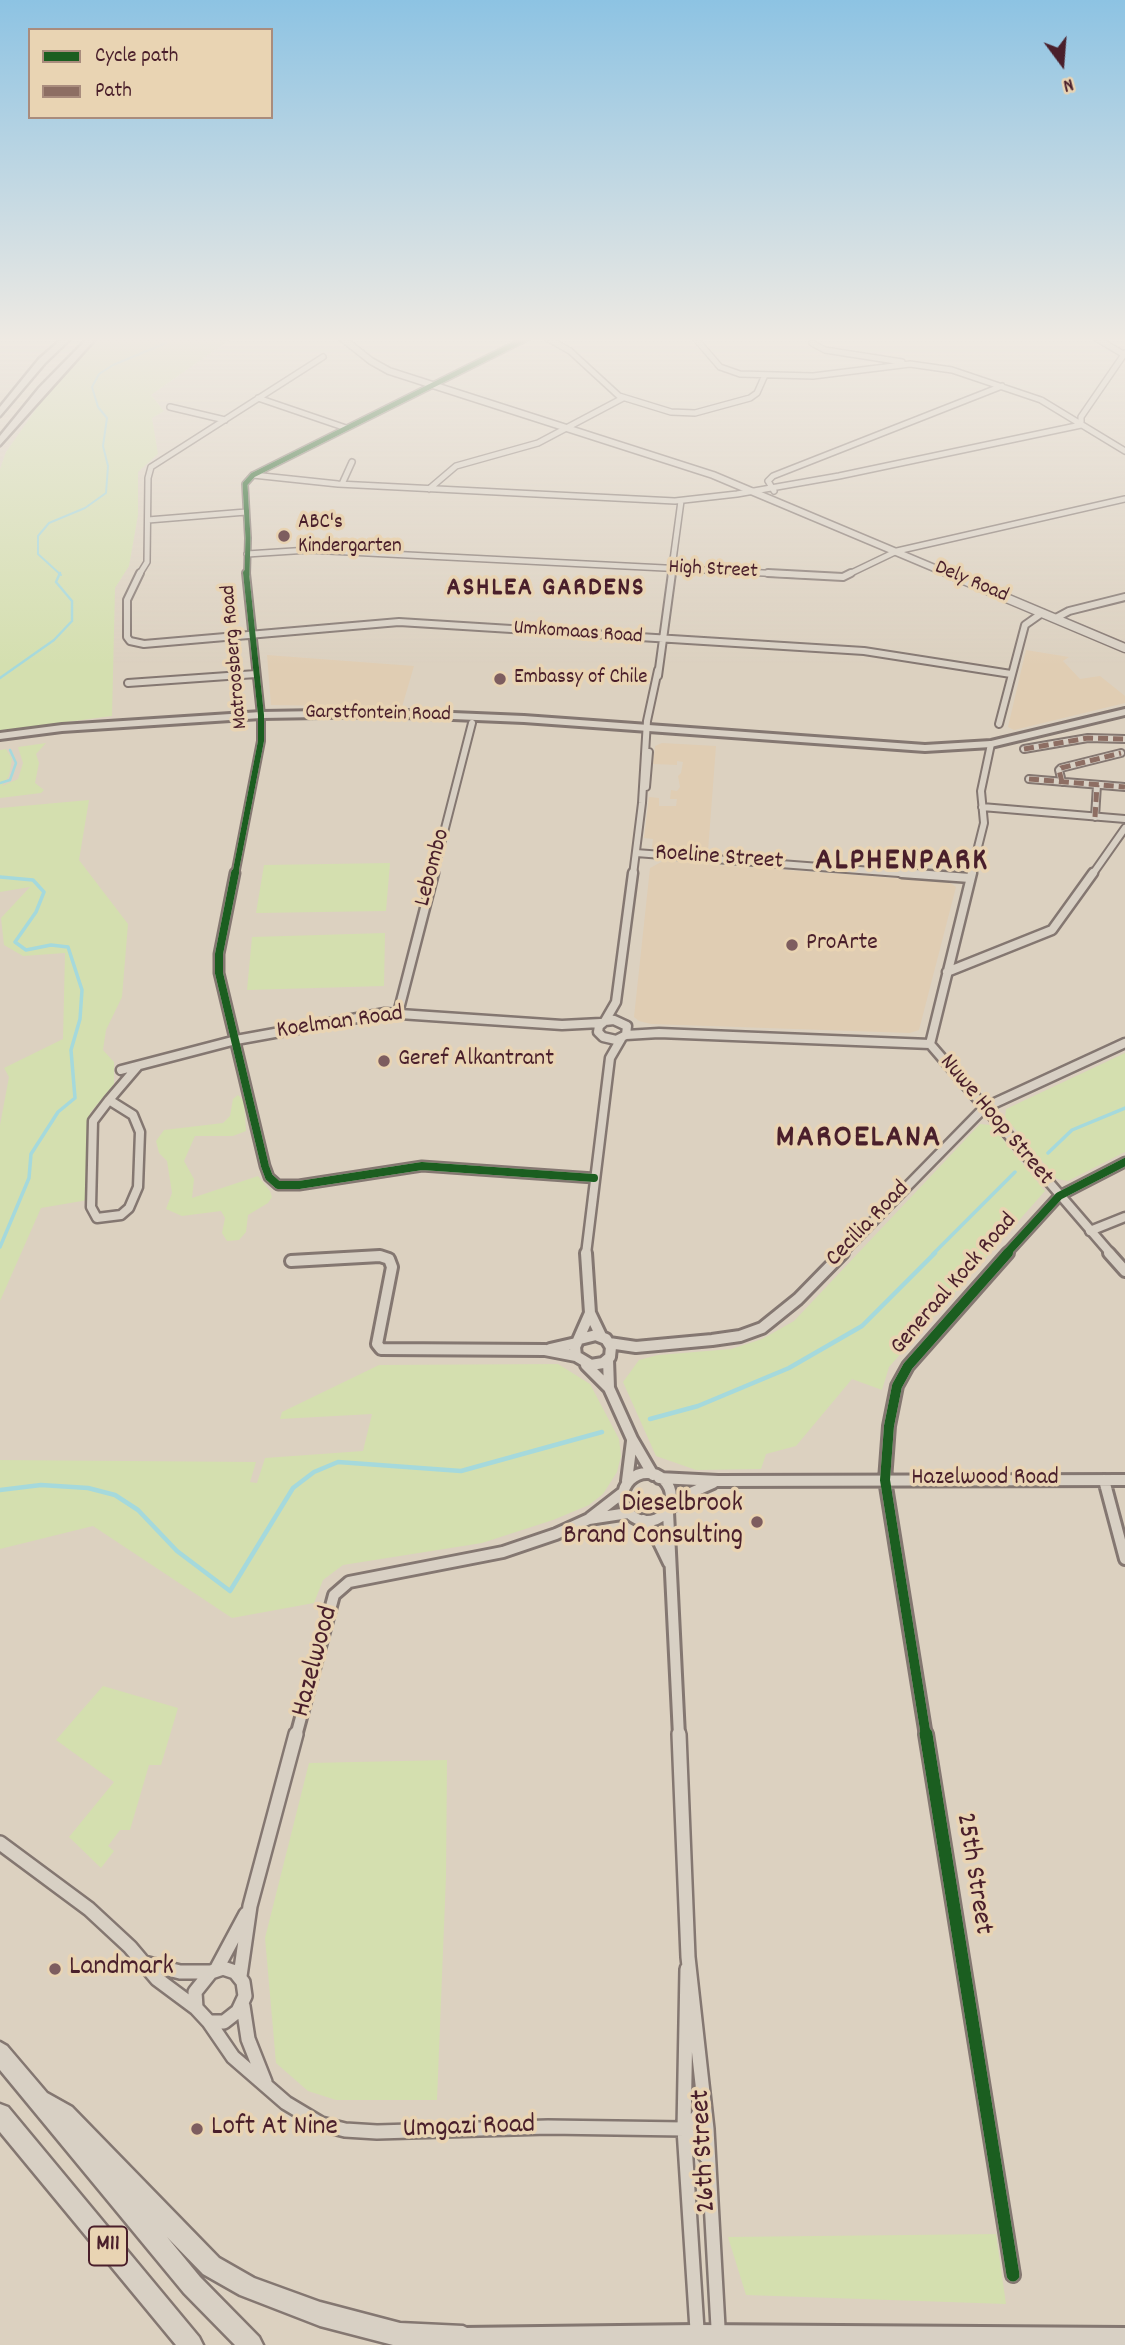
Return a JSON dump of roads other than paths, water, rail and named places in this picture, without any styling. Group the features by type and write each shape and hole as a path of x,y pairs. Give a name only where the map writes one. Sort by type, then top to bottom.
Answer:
{"main road":[{"name":"Garstfontein Road","path":"0,744 71,735 261,719 353,719 649,731 925,748 991,744 1125,712"},
{"name":"Garstfontein Road","path":"0,736 94,725 393,713 524,719 649,731"},
{"name":"M11","path":"0,2053 192,2286 251,2345"},
{"path":"40,2101 64,2115 211,2266 248,2287 320,2314 400,2335 456,2342 1125,2338"},
{"name":"M11","path":"0,2115 191,2345"}],"street":[{"path":"181,447 151,467 148,478 148,520 247,512"},
{"path":"253,475 308,447"},
{"path":"429,489 460,464 522,447"},
{"name":"Dely Road","path":"629,447 704,472 1125,648"},
{"path":"773,489 768,481 773,476 846,447"},
{"path":"253,475 342,484 679,502 752,493 975,447"},
{"path":"342,484 352,462"},
{"name":"Matroosberg Road","path":"253,475 244,488 251,634 261,719 257,764 219,954 219,973 269,1177 278,1185 288,1186 407,1167 439,1166 594,1178"},
{"name":"High Street","path":"247,554 309,550 843,577 897,551 1125,499"},
{"path":"631,1436 627,1481 621,1501 628,1513 643,1520 652,1520 669,1510 672,1492 656,1476 631,1436 609,1388 609,1358 605,1340 590,1313 586,1248 610,1058 624,1030 616,1002 643,796 647,784 649,731 658,689 658,670 679,502"},
{"path":"1114,502 1125,509"},
{"name":"Umkomaas Road","path":"148,520 147,562 127,600 127,637 144,644 399,622 876,653 1011,674"},
{"path":"1055,618 1069,611 1125,597"},
{"path":"999,724 1024,625 1042,613"},
{"path":"128,683 256,674"},
{"name":"Lebombo","path":"398,1013 472,723"},
{"path":"1024,749 1088,738 1125,738"},
{"path":"1062,782 1059,770 1061,768 1123,756 1112,738"},
{"name":"Nuwe Hoop Street","path":"991,744 981,791 984,823 930,1044 1125,1271"},
{"path":"1029,779 1125,787"},
{"path":"1095,817 1097,785"},
{"path":"982,807 1125,819"},
{"path":"947,972 1052,930 1125,828"},
{"name":"Roeline Street","path":"636,853 970,878"},
{"path":"610,1058 598,1029 616,1002"},
{"name":"Koelman Road","path":"121,1070 236,1040 398,1013 562,1025 603,1022 624,1030"},
{"name":"Koelman Road","path":"562,1025 601,1036 624,1030"},
{"path":"624,1030 930,1044"},
{"name":"Cecilia Road","path":"609,1358 636,1347 740,1336 762,1328 775,1320 984,1108 1125,1043"},
{"path":"109,1100 133,1115 140,1132 138,1187 129,1208 121,1215 97,1218 90,1207 93,1121 109,1100 139,1065"},
{"name":"Generaal Kock Road","path":"885,1480 893,1401 902,1376 1059,1196 1125,1162"},
{"path":"1090,1231 1125,1217"},
{"path":"291,1261 362,1256 389,1259 389,1284 376,1344 381,1349 545,1350 597,1365 609,1358"},
{"path":"590,1313 578,1341 580,1360 609,1388"},
{"path":"545,1350 590,1335 605,1340"},
{"name":"Cecilia Road","path":"605,1340 636,1347"},
{"path":"627,1481 639,1475 656,1476"},
{"name":"Hazelwood Road","path":"656,1476 718,1481 1125,1480"},
{"name":"25th Street","path":"885,1480 1013,2275"},
{"path":"1104,1480 1125,1559"},
{"name":"Hazelwood Road","path":"669,1510 686,1495 718,1481"},
{"path":"589,1519 621,1494"},
{"name":"26th Street","path":"669,1510 688,1956 704,2105 719,2340"},
{"name":"Hazelwood","path":"250,1906 334,1595 349,1582 360,1578 503,1552 556,1534 589,1519 628,1513"},
{"name":"26th Street","path":"643,1520 660,1543 673,1571"},
{"path":"0,1843 89,1909 157,1979 196,2008 209,2022 224,2022 243,2004"},
{"path":"196,2008 195,1992 199,1984 213,1971 250,1906"},
{"path":"250,1906 240,1976 245,1989 243,2004 248,2039 267,2087"},
{"name":"26th Street","path":"688,1956 685,1986 684,2129 697,2340"},
{"path":"144,1963 169,1971 230,1969 240,1976"},
{"name":"Umgazi Road","path":"209,2022 233,2057 286,2103 321,2124 345,2130 548,2127 684,2129"},
{"path":"704,2105 697,2117 684,2129 708,2159"}],"waterway":[{"path":"60,574 38,554 38,536 49,523 85,508 106,493 108,466 103,447"},
{"path":"0,678 54,640 72,621 72,601 56,582 60,574"},
{"path":"0,783 10,780 16,763 10,750"},
{"path":"0,877 33,880 44,892 36,912 15,942 26,950 51,945 68,947 82,990 80,1019 71,1050 75,1098 58,1112 31,1154 29,1178 0,1247"},
{"path":"1048,1153 1072,1130 1125,1108"},
{"path":"933,1254 1015,1172"},
{"path":"650,1419 698,1406 789,1368 862,1326 935,1253"},
{"path":"0,1490 41,1485 88,1488 115,1495 138,1510 177,1551 230,1591 293,1488 314,1472 338,1462 461,1471 602,1432"}],"place":[{"name":"ABC's Kindergarten","path":"284,536"},
{"name":"Embassy of Chile","path":"500,679"},
{"name":"ProArte","path":"792,945"},
{"name":"Geref Alkantrant","path":"384,1061"},
{"name":"Dieselbrook Brand Consulting","path":"757,1522"},
{"name":"Landmark","path":"55,1969"},
{"name":"Loft At Nine","path":"197,2129"}],"district":[{"name":"ASHLEA GARDENS","path":"546,590"},
{"name":"ALPHENPARK","path":"902,864"},
{"name":"MAROELANA","path":"859,1141"}]}
